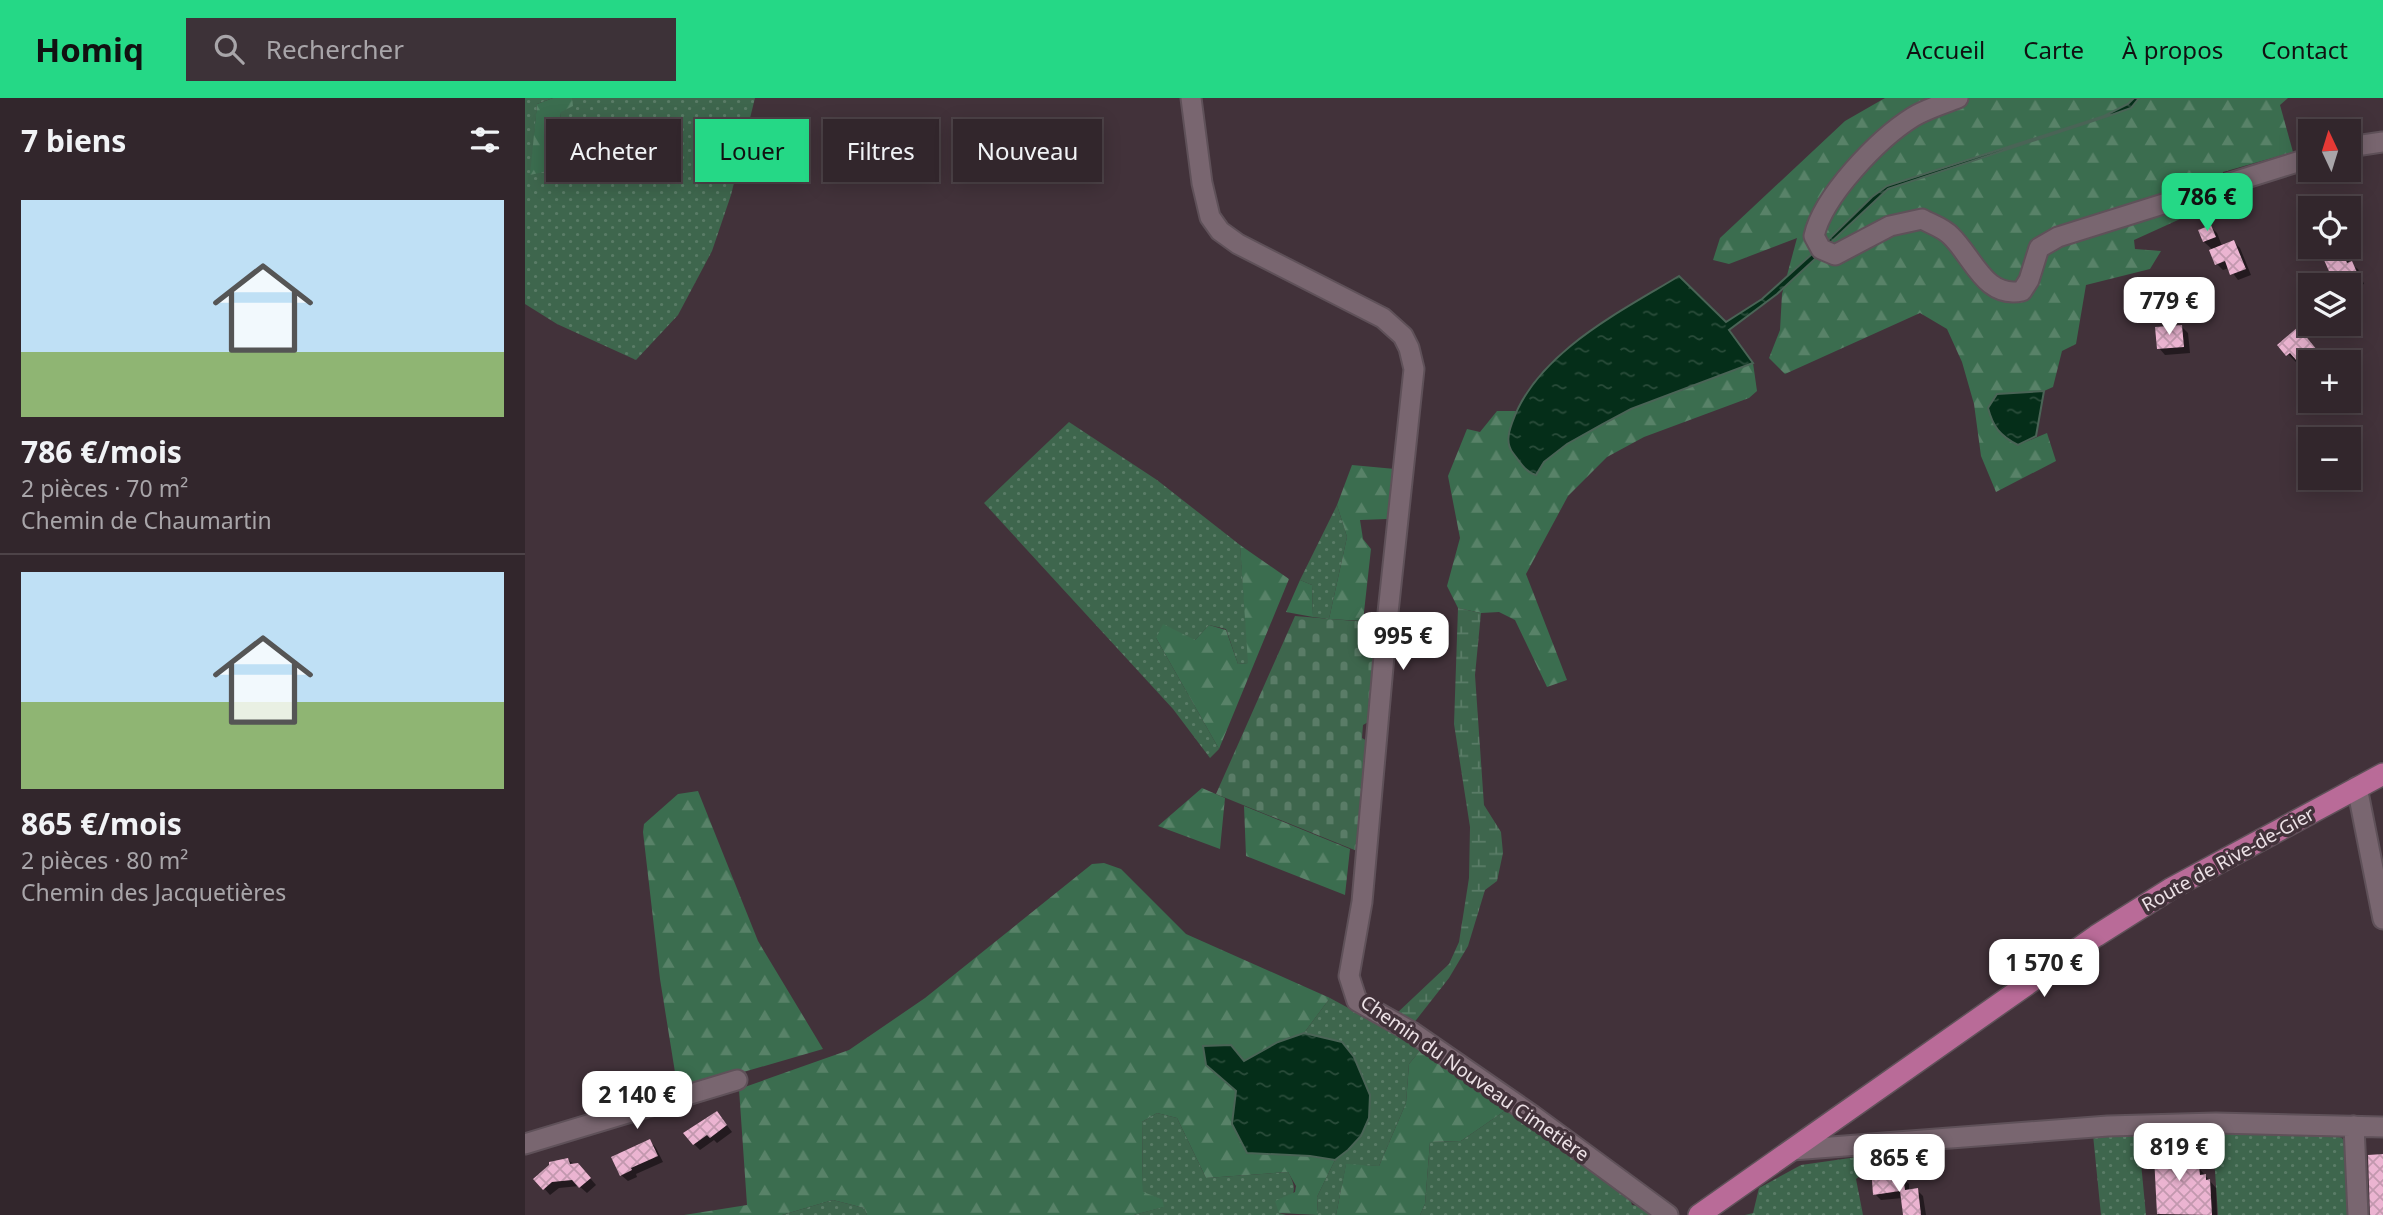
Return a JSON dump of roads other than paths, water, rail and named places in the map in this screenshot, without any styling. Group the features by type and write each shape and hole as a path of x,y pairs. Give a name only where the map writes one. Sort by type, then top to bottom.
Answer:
{"main road":[{"name":"Route de Rive-de-Gier","path":"1699,1215 2097,936 2172,888 2383,774"}],"street":[{"name":"Chemin du Nouveau Cimetière","path":"1191,98 1202,183 1210,217 1220,230 1238,244 1383,318 1403,336 1414,369 1387,622 1362,902 1349,976 1357,1000 1412,1032 1532,1115 1668,1215"},
{"path":"1958,98 1915,116 1877,144 1846,181 1818,221 1814,236 1821,248 1835,255 1890,226 1922,219 1950,234 1974,266 1998,291 2009,294 2022,291 2029,280 2039,248 2058,237 2298,163"},
{"path":"2361,145 2383,142"},
{"path":"2357,787 2383,919"},
{"path":"525,1144 737,1080"},
{"path":"1792,1150 2108,1126 2383,1126"},
{"path":"2354,1126 2358,1215"}],"water":[{"path":"2134,98 2139,98 2131,108 1888,189 1828,245 1826,242 1887,186 2104,116"},
{"path":"1812,254 1816,258 1777,294 1729,330 1753,363 1631,409 1567,444 1544,462 1536,475 1526,469 1513,453 1509,446 1509,435 1524,398 1560,355 1607,320 1679,276 1726,322 1762,299"},
{"path":"2044,391 2036,436 2018,445 2006,438 1992,421 1988,408 1997,394"},
{"path":"1304,1033 1342,1042 1354,1057 1370,1095 1369,1118 1361,1136 1335,1160 1247,1153 1232,1124 1236,1091 1206,1065 1203,1046 1231,1045 1244,1061 1278,1042"}]}
